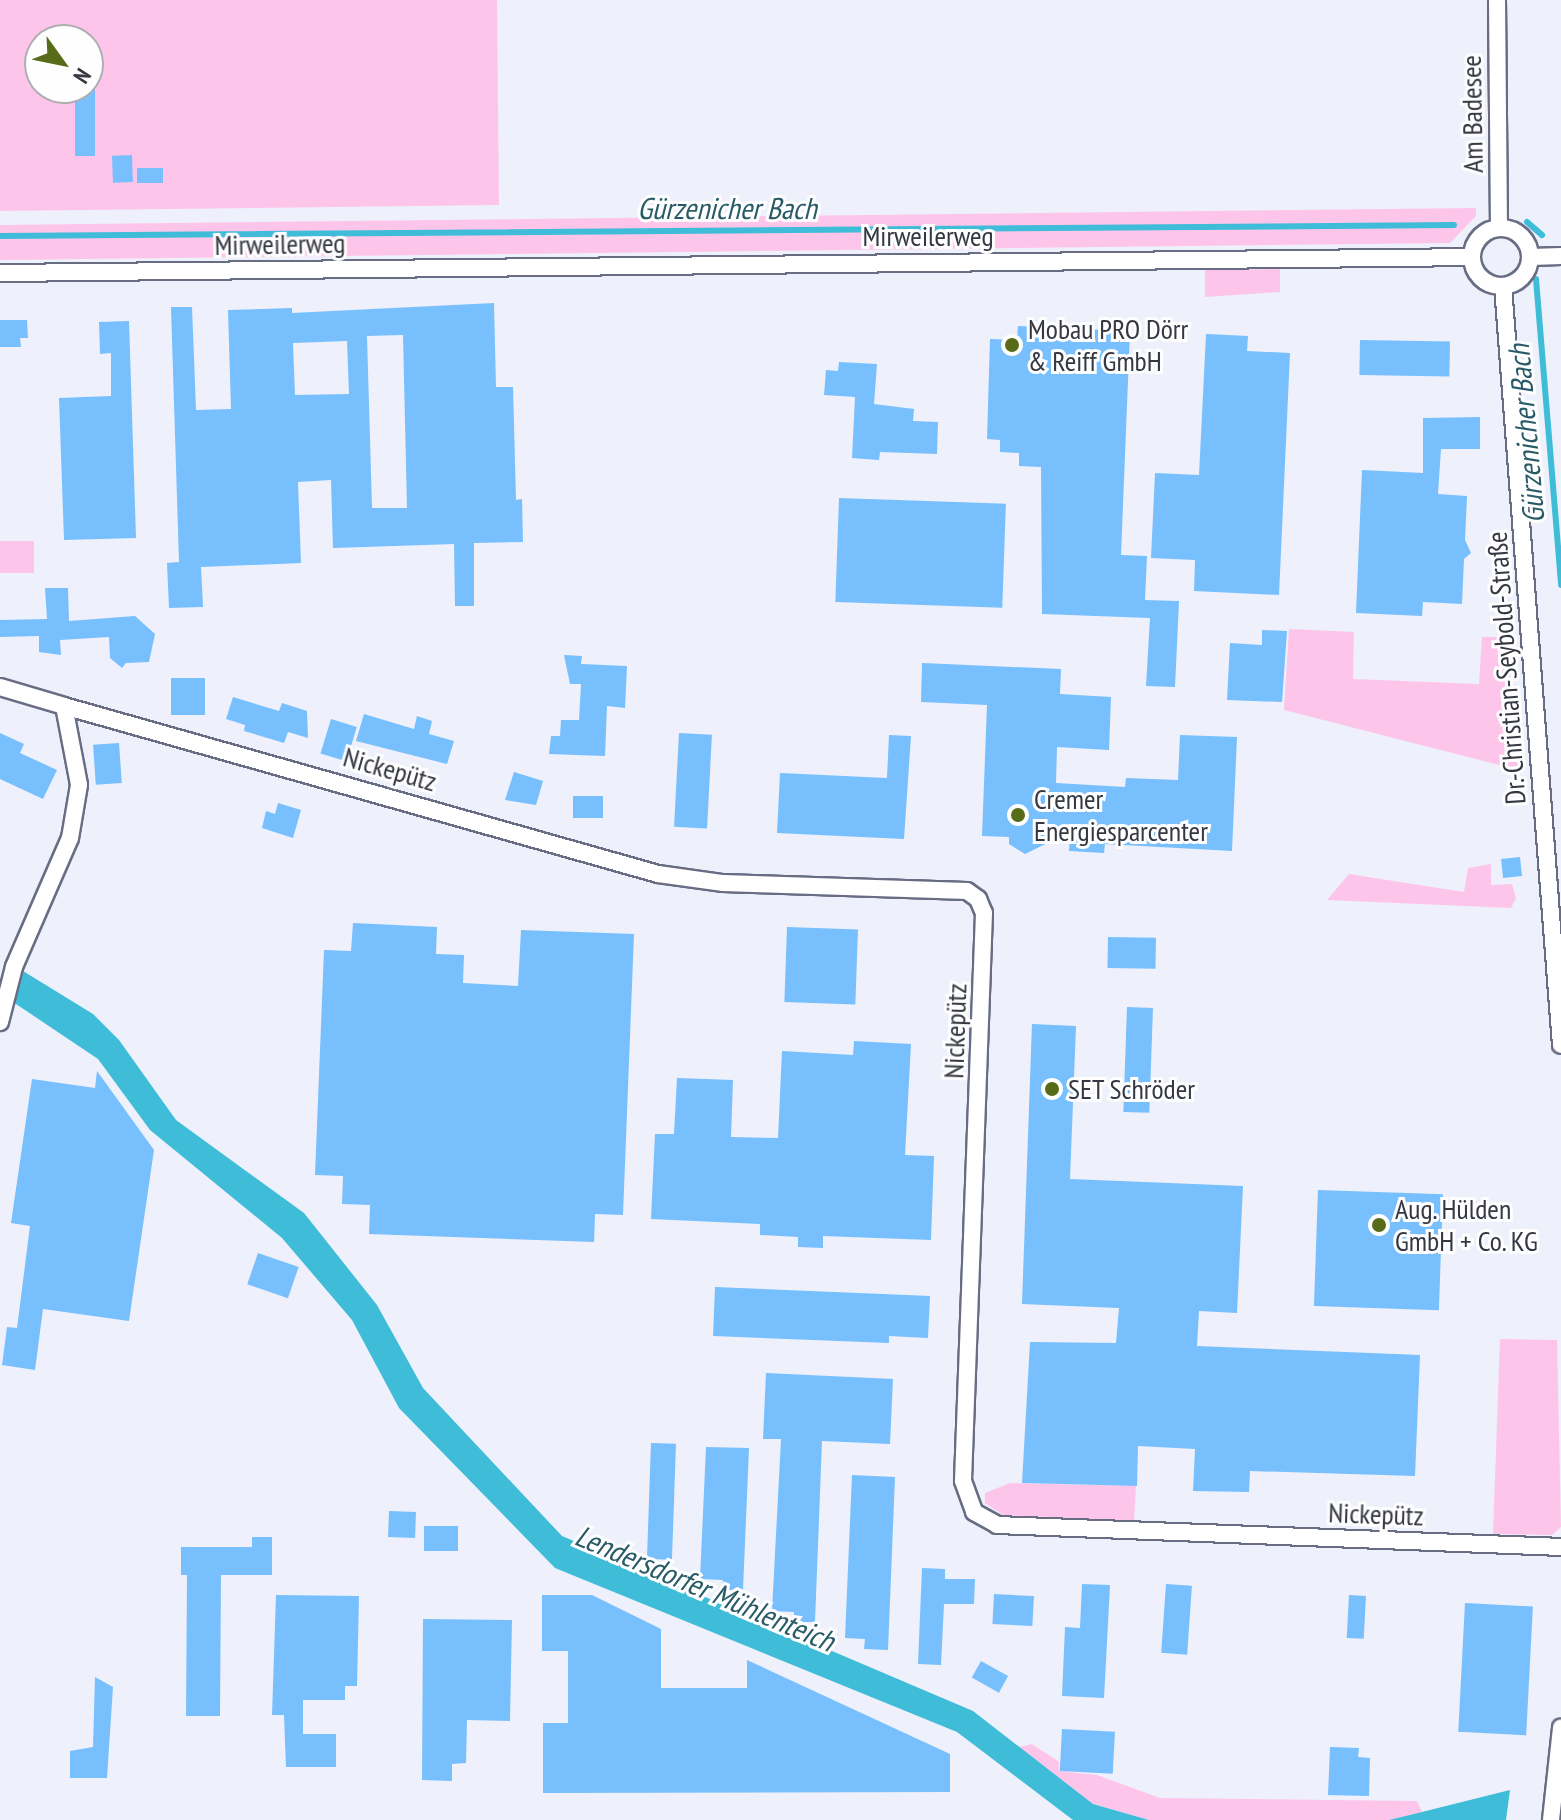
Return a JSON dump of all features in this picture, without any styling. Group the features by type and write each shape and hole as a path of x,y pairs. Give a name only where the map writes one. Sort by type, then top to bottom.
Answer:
{"street":[{"name":"Am Badesee","path":"1497,0 1499,228"},
{"path":"1499,228 1521,235 1531,257 1523,277 1503,286 1481,278 1472,257 1480,237 1499,228"},
{"path":"1531,257 1561,256"},
{"name":"Mirweilerweg","path":"0,273 1472,257"},
{"name":"Dr.-Christian-Seybold-Straße","path":"1503,286 1561,1045"},
{"name":"Nickepütz","path":"0,687 658,874 723,883 967,891 984,913 963,1481 974,1512 997,1525 1561,1547"},
{"path":"0,1022 14,967 63,861 76,814 77,760 64,706"},
{"path":"1551,1820 1561,1728"}],"shaded area":[{"path":"0,0 497,0 499,205 0,211"},
{"path":"1476,208 1476,216 1450,243 0,260 0,225"},
{"path":"1280,269 1280,292 1205,297 1205,270"},
{"path":"0,541 34,541 34,573 0,573"},
{"path":"1289,629 1354,632 1353,679 1479,684 1482,637 1507,637 1519,770 1284,710"},
{"path":"1491,864 1491,885 1512,884 1516,898 1511,908 1327,900 1349,874 1464,892 1468,868"},
{"path":"1500,1339 1557,1340 1561,1527 1552,1535 1493,1534"},
{"path":"1010,1483 1136,1486 1134,1521 1003,1515 985,1503 985,1493"},
{"path":"1032,1744 1059,1762 1059,1771 1097,1775 1160,1798 1417,1801 1422,1812 1389,1820 1149,1820 1093,1804 1019,1747"}],"water":[{"path":"23,971 93,1014 119,1040 176,1120 304,1213 377,1305 423,1388 562,1536 973,1711 1093,1804 1149,1820 1073,1820 957,1732 555,1568 399,1408 352,1320 282,1238 150,1130 98,1059 13,1002"},
{"path":"1510,1790 1506,1820 1389,1820 1422,1812"}],"building":[{"path":"75,104 95,104 95,156 75,156"},
{"path":"132,155 133,182 113,183 112,156"},
{"path":"137,168 163,168 163,183 137,183"},
{"path":"494,303 496,387 513,387 516,500 522,499 523,542 474,543 474,606 455,606 454,544 333,548 331,480 298,482 301,563 201,567 203,607 169,608 167,563 179,562 171,307 192,307 196,410 231,409 228,310 292,308 292,313","holes":["403,335 407,508 372,508 367,336","347,341 349,394 295,395 293,343"]},
{"path":"0,320 27,320 28,338 20,338 21,347 0,347"},
{"path":"129,321 136,538 64,540 59,398 111,396 111,353 100,354 99,322"},
{"path":"1018,326 1130,331 1121,555 1147,556 1145,600 1179,601 1175,687 1146,686 1150,618 1042,614 1041,467 1019,466 1019,453 1000,452 1000,440 987,439 990,339 1017,340"},
{"path":"1206,334 1248,336 1247,351 1290,353 1279,595 1194,591 1195,560 1151,558 1155,473 1199,475"},
{"path":"1360,340 1450,342 1449,377 1359,375"},
{"path":"839,362 877,364 874,404 914,409 913,421 938,422 937,454 880,452 879,460 852,458 855,397 824,395 826,370 838,371"},
{"path":"1480,417 1480,449 1441,449 1438,494 1467,496 1465,540 1471,553 1464,559 1462,604 1423,602 1422,616 1356,613 1362,470 1423,473 1423,418"},
{"path":"839,498 1006,504 1002,608 835,602"},
{"path":"45,588 68,588 69,621 135,616 155,634 149,662 126,663 122,668 110,658 109,637 60,640 61,655 39,652 39,636 0,637 0,620 47,619"},
{"path":"1262,630 1287,631 1282,702 1227,700 1230,643 1262,645"},
{"path":"564,655 582,656 581,664 627,666 625,708 607,706 605,756 549,754 551,736 560,736 561,720 579,720 581,684 570,684"},
{"path":"922,663 1061,669 1060,694 1111,697 1109,750 1057,747 1056,783 1125,787 1126,778 1178,780 1180,735 1237,737 1232,851 1105,844 1104,853 1069,851 1070,832 1025,854 1009,844 1009,837 982,836 987,705 921,702"},
{"path":"171,678 205,678 205,715 171,715"},
{"path":"233,697 279,711 282,703 307,711 308,738 288,732 284,743 244,731 245,725 226,719"},
{"path":"364,714 414,729 417,716 432,721 429,734 454,741 447,764 356,741"},
{"path":"331,719 357,727 346,761 320,753"},
{"path":"0,733 24,744 20,753 57,770 43,799 0,779"},
{"path":"679,733 712,735 707,829 674,827"},
{"path":"889,735 911,736 904,839 777,833 780,773 887,778"},
{"path":"119,743 122,783 96,785 93,745"},
{"path":"514,772 543,781 536,805 505,800"},
{"path":"573,796 603,796 603,818 573,818"},
{"path":"278,803 301,810 293,838 262,828 266,811 275,814"},
{"path":"1520,857 1522,876 1503,878 1501,859"},
{"path":"353,923 437,927 436,954 464,955 463,983 518,986 521,930 634,934 623,1215 595,1214 594,1242 369,1234 370,1205 342,1204 343,1176 315,1175 324,950 351,951"},
{"path":"787,927 858,929 855,1004 784,1002"},
{"path":"1108,937 1156,938 1155,969 1107,968"},
{"path":"1127,1007 1153,1008 1149,1113 1123,1112"},
{"path":"1032,1024 1076,1026 1070,1179 1243,1186 1237,1313 1199,1311 1197,1346 1420,1355 1415,1476 1250,1471 1249,1492 1193,1491 1195,1449 1138,1446 1137,1486 1022,1483 1030,1342 1116,1343 1119,1308 1022,1304"},
{"path":"854,1041 911,1044 905,1155 934,1156 931,1240 823,1236 823,1248 798,1247 798,1237 760,1235 760,1224 651,1219 655,1134 674,1134 677,1078 733,1080 731,1137 778,1138 782,1051 853,1055"},
{"path":"97,1071 154,1150 129,1321 43,1309 35,1370 2,1365 7,1327 17,1328 30,1226 11,1223 32,1079 95,1088"},
{"name":"Aug. Hülden GmbH + Co. KG","path":"1318,1190 1443,1194 1439,1310 1314,1306"},
{"path":"258,1253 299,1267 288,1298 247,1284"},
{"path":"715,1287 930,1296 928,1338 889,1336 889,1343 713,1336"},
{"path":"766,1373 893,1379 890,1444 822,1441 815,1622 794,1622 794,1612 772,1611 781,1439 763,1439"},
{"path":"651,1443 676,1444 672,1560 647,1559"},
{"path":"706,1447 749,1448 743,1590 722,1590 723,1580 700,1579"},
{"path":"852,1475 895,1477 888,1650 864,1649 865,1639 845,1638"},
{"path":"389,1511 416,1512 415,1538 388,1537"},
{"path":"424,1526 458,1526 458,1551 424,1551"},
{"path":"252,1537 272,1537 272,1575 221,1575 220,1716 186,1716 187,1575 181,1575 181,1547 252,1547"},
{"path":"922,1568 945,1569 945,1579 975,1579 974,1604 944,1604 941,1665 918,1664"},
{"path":"1082,1584 1110,1585 1104,1698 1062,1696 1065,1627 1080,1628"},
{"path":"1166,1584 1192,1586 1187,1655 1161,1653"},
{"path":"994,1594 1034,1596 1032,1626 992,1624"},
{"path":"276,1595 359,1596 357,1686 345,1686 345,1700 303,1700 303,1734 336,1734 336,1767 286,1767 284,1715 272,1715"},
{"path":"542,1595 592,1595 661,1629 661,1688 747,1688 747,1660 950,1754 950,1792 543,1793 543,1723 568,1723 568,1651 542,1651"},
{"path":"1349,1595 1366,1596 1364,1639 1347,1638"},
{"path":"1465,1603 1533,1607 1526,1735 1458,1732"},
{"path":"423,1619 512,1620 510,1721 467,1720 466,1763 452,1764 452,1781 422,1780"},
{"path":"981,1661 1008,1676 999,1693 972,1678"},
{"path":"95,1677 113,1687 107,1778 70,1778 70,1751 93,1747"},
{"path":"1062,1729 1115,1732 1113,1774 1060,1771"},
{"path":"1330,1747 1359,1748 1358,1757 1370,1758 1369,1796 1328,1795"}],"waterway":[{"name":"Gürzenicher Bach","path":"1527,222 1542,235"},
{"name":"Gürzenicher Bach","path":"0,236 1454,225"},
{"name":"Gürzenicher Bach","path":"1536,279 1561,585"}],"place":[{"name":"Mobau PRO Dörr & Reiff GmbH","path":"1012,345"},
{"name":"Cremer Energiesparcenter","path":"1018,815"},
{"name":"SET Schröder","path":"1052,1089"},
{"name":"Aug. Hülden GmbH + Co. KG","path":"1379,1225"}],"water label":[{"name":"Lendersdorfer Mühlenteich","path":"705,1588"}]}
